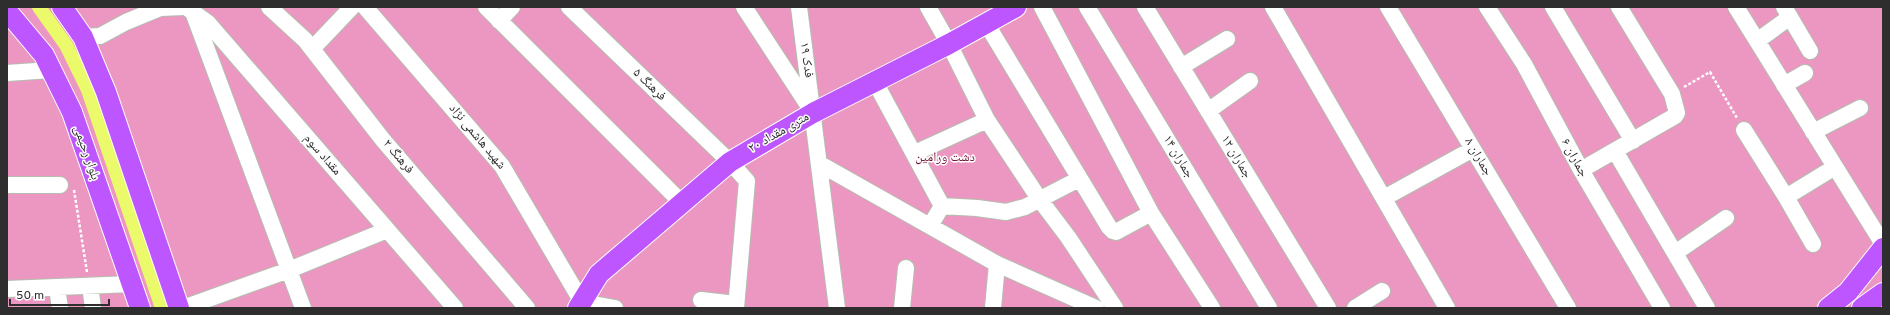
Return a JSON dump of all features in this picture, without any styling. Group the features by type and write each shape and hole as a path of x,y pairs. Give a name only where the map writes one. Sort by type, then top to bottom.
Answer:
{"main road":[{"path":"62,7 83,37 106,92 179,308"},
{"name":"۲۰ متری مقداد","path":"580,305 599,274 730,162 813,113 950,44 1016,7"},
{"name":"بلوار رحیمی","path":"7,11 44,55 72,112 140,308"},
{"path":"1828,308 1848,292 1883,248"},
{"path":"1862,308 1883,293"}],"street":[{"name":"فرهنگ ۲","path":"269,7 305,40 383,140 527,308"},
{"path":"312,49 352,7"},
{"name":"شهید هاشمی نژاد","path":"365,7 502,166 580,305"},
{"path":"486,7 682,203"},
{"path":"499,21 512,7"},
{"name":"فرهنگ ۵","path":"569,7 730,162 747,182 736,306"},
{"path":"744,7 813,113"},
{"name":"فدک ۱۹","path":"799,7 837,308"},
{"path":"928,7 950,44 988,120 1040,200 1068,236 1109,306"},
{"path":"1042,7 1151,213 1212,308"},
{"name":"جماران ۱۴","path":"1087,7 1268,308"},
{"name":"جماران ۱۲","path":"1145,7 1328,308"},
{"path":"1273,7 1447,308"},
{"name":"جماران ۸","path":"1388,7 1568,308"},
{"name":"جماران ۶","path":"1487,7 1524,64 1581,170 1662,308"},
{"path":"1553,7 1633,140"},
{"path":"1581,170 1675,116 1677,113 1672,94 1618,7"},
{"path":"1736,7 1883,244"},
{"path":"83,37 100,36 126,22 160,8 187,9 302,308"},
{"name":"مقداد سوم","path":"187,9 208,23 454,308"},
{"path":"1757,41 1787,12 1810,51"},
{"path":"986,23 1078,179 1113,231 1116,232 1151,213"},
{"path":"1181,67 1227,39"},
{"path":"7,73 51,70"},
{"path":"1784,85 1805,73"},
{"path":"1208,111 1250,81"},
{"path":"875,82 915,153 942,206"},
{"path":"1813,132 1860,108"},
{"path":"915,153 988,120"},
{"path":"1744,130 1786,197 1813,244"},
{"path":"1384,198 1473,149"},
{"path":"1615,151 1707,308"},
{"path":"820,164 997,264 1096,308"},
{"path":"1786,197 1835,167"},
{"path":"942,206 977,208 1006,212 1025,207 1078,179"},
{"path":"7,185 60,185"},
{"path":"930,226 942,206"},
{"path":"1675,253 1726,218"},
{"path":"184,308 288,270 387,230"},
{"path":"993,308 997,264"},
{"path":"902,308 906,268"},
{"path":"7,290 132,284"},
{"path":"90,286 93,308"},
{"path":"57,288 60,308"},
{"path":"1356,308 1382,291"},
{"path":"701,300 736,306"},
{"path":"580,305 615,308"}],"path":[{"path":"1672,94 1710,72 1744,130"},
{"path":"60,185 73,187 90,286"}],"green space":[{"name":"دشت ورامین","path":"7,7 1883,7 1883,308 7,308"}],"waterway":[{"path":"39,7 66,45 88,90 162,308"}]}
